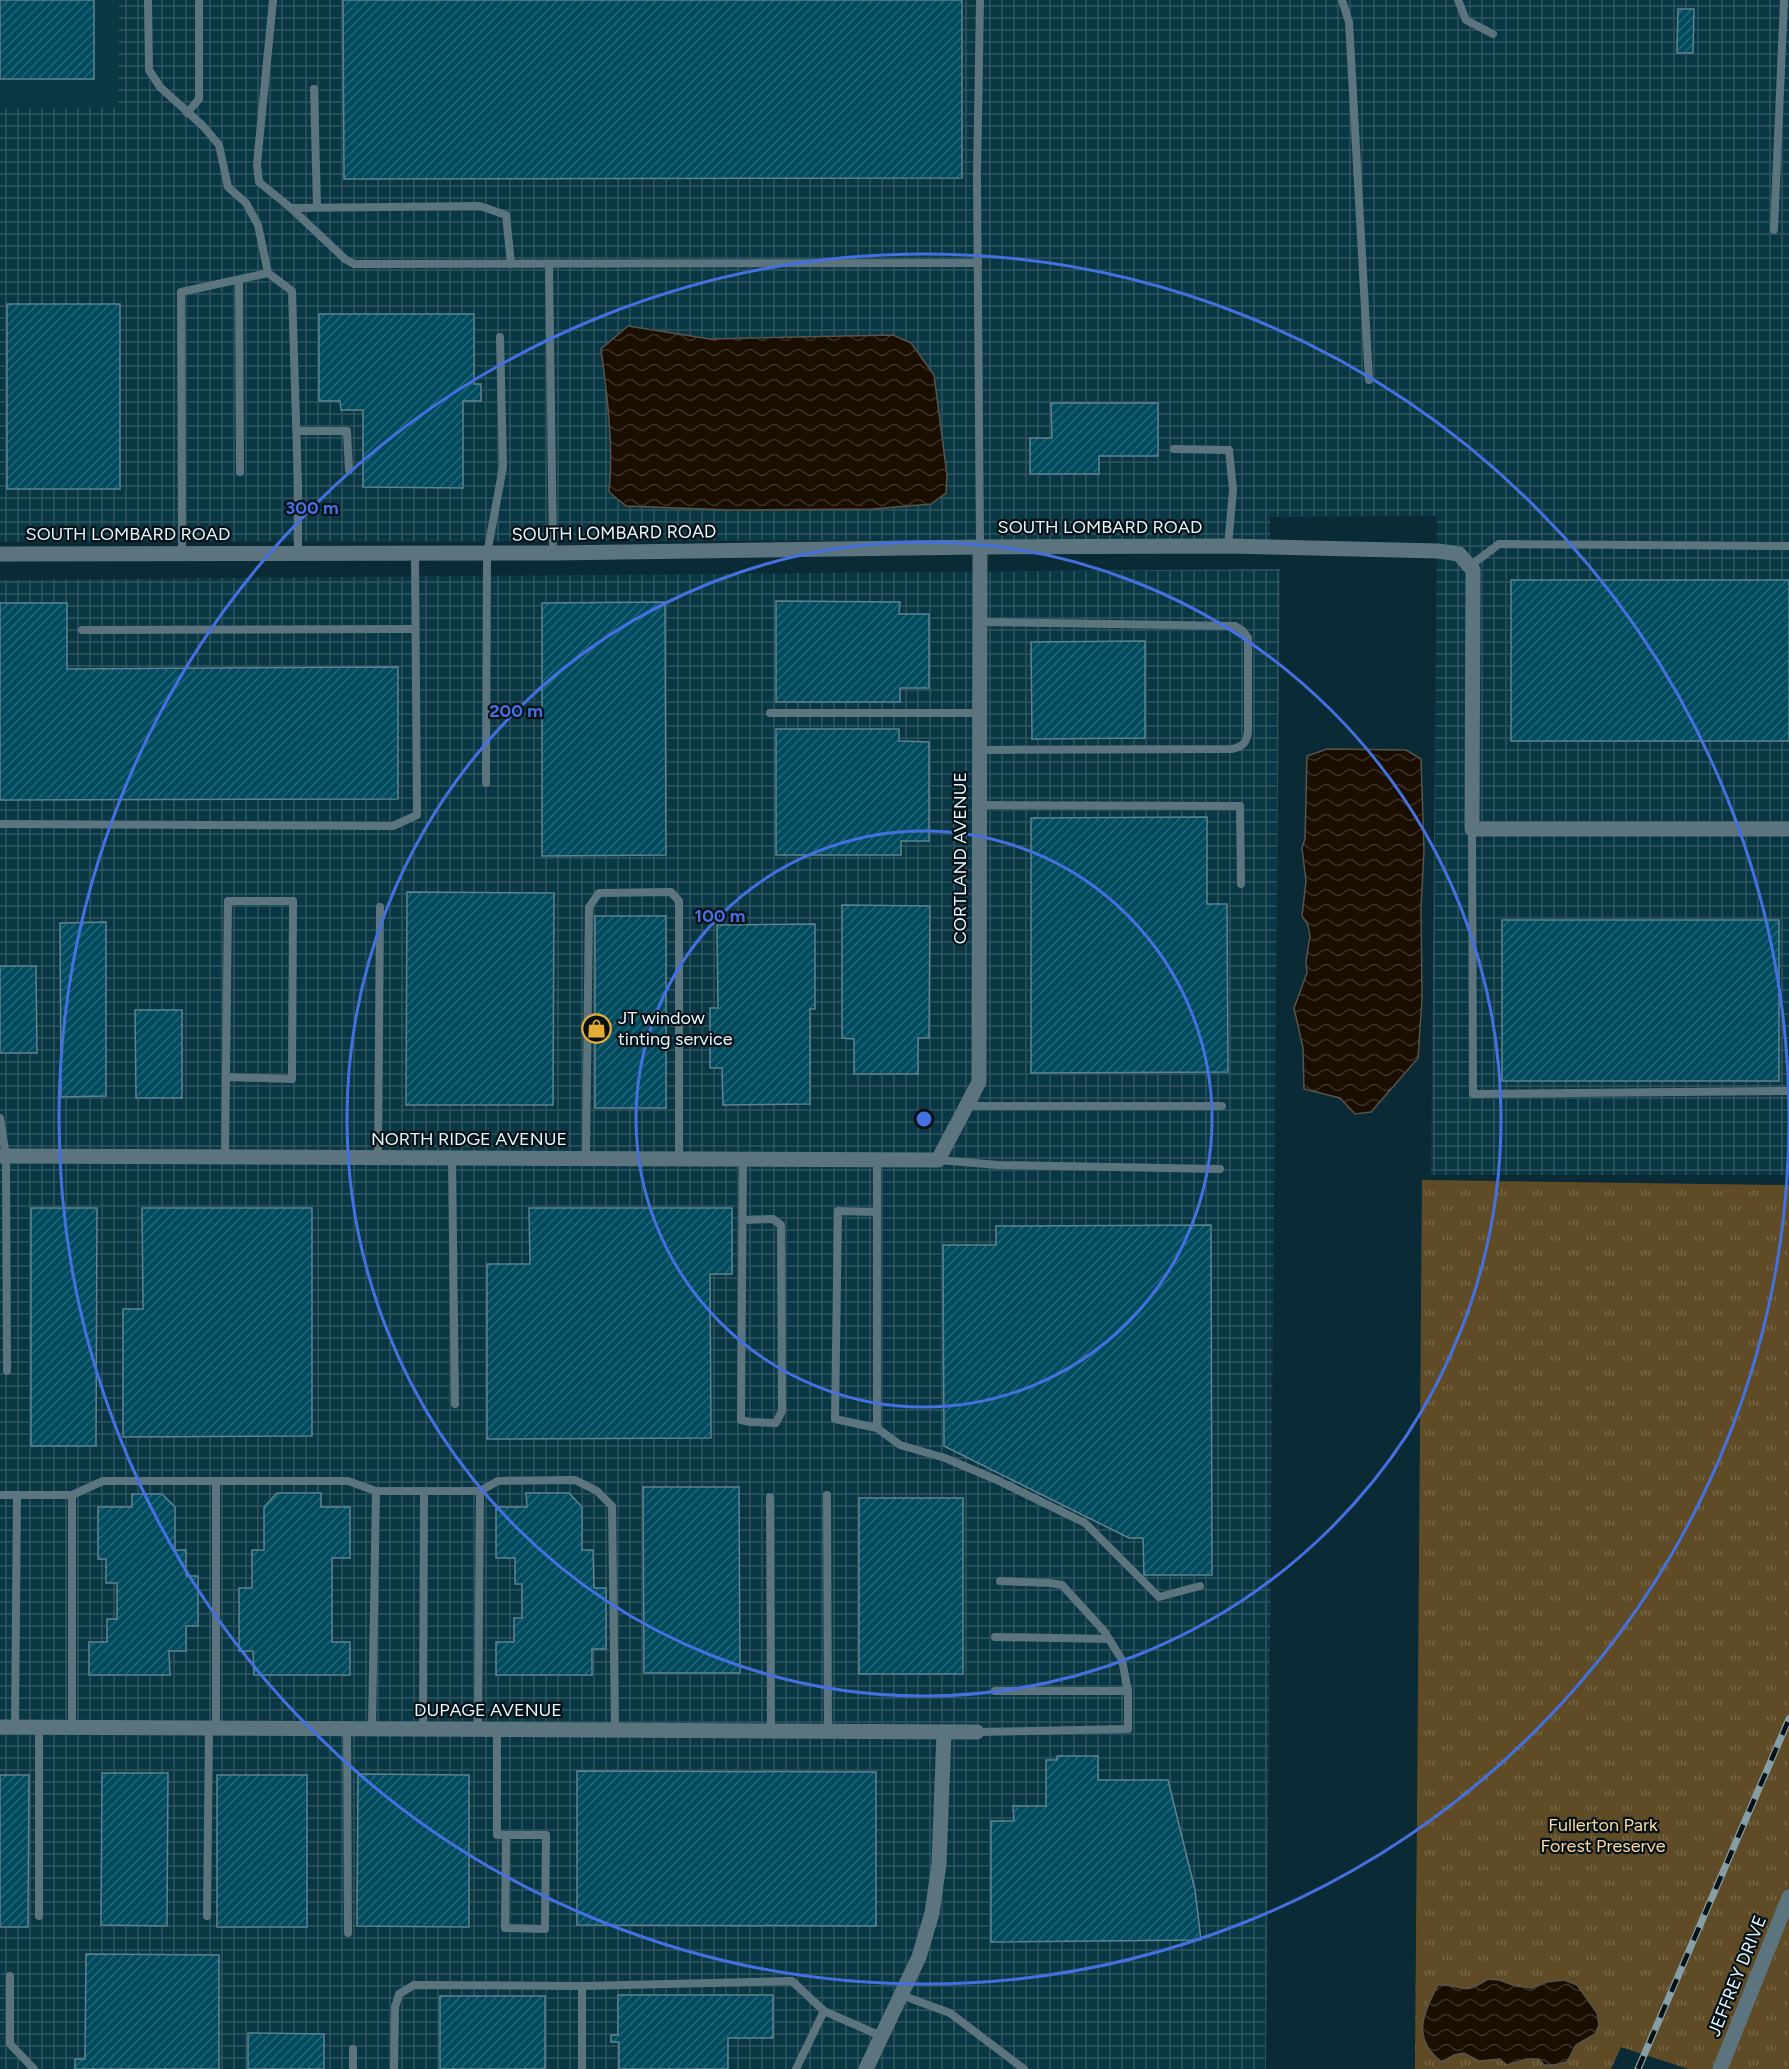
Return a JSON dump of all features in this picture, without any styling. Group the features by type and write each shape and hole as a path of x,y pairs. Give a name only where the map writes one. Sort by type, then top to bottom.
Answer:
{"street":[{"name":"SOUTH LOMBARD ROAD","path":"0,554 553,554 980,547 1228,546 1438,551 1459,554 1470,566"},
{"name":"CORTLAND AVENUE","path":"938,1160 979,1082 980,547"},
{"path":"1470,566 1473,570 1472,829 1789,830"},
{"name":"NORTH RIDGE AVENUE","path":"3,1156 938,1160"},
{"name":"DUPAGE AVENUE","path":"7,1727 977,1732"},
{"path":"866,2069 919,1957 932,1913 939,1864 944,1732"},
{"name":"JEFFREY DRIVE","path":"1720,2069 1789,1897"}],"lane":[{"path":"148,0 149,70 160,87 203,126 219,146 228,187 246,203 258,225 268,273 292,291 297,431 298,554"},
{"path":"187,113 199,99 199,0"},
{"path":"273,0 257,164 259,182 291,208 345,260 354,264 978,263"},
{"path":"980,0 976,176 980,547"},
{"path":"1342,0 1349,22 1369,380"},
{"path":"1458,0 1466,20 1493,34"},
{"path":"1774,230 1784,0"},
{"path":"314,89 317,207"},
{"path":"291,208 480,206 506,215 511,264"},
{"path":"549,264 553,554"},
{"path":"182,554 181,292 268,273"},
{"path":"239,280 240,472"},
{"path":"486,783 487,554 503,468 500,337"},
{"path":"297,431 347,431 349,470"},
{"path":"1174,449 1229,450 1233,490 1228,546"},
{"path":"1470,566 1499,544 1789,546"},
{"path":"0,824 393,826 417,815 415,554"},
{"path":"980,750 1232,749 1244,744 1248,731 1248,638 1235,626 981,622"},
{"path":"82,630 415,629"},
{"path":"770,713 980,713"},
{"path":"980,805 1240,806 1241,884"},
{"path":"1472,829 1473,1094 1789,1090"},
{"path":"586,1158 589,907 599,893 671,892 679,901 679,1159"},
{"path":"225,1157 228,901 293,901 292,1079 226,1077"},
{"path":"378,1158 380,907"},
{"path":"966,1106 1222,1106"},
{"path":"0,1118 8,1371"},
{"path":"452,1158 455,1404"},
{"path":"743,1158 741,1420 776,1423 783,1411 781,1225 773,1219 743,1220"},
{"path":"877,1159 877,1428"},
{"path":"938,1160 998,1165 1220,1169"},
{"path":"877,1212 837,1211 835,1419 877,1428 900,1445 945,1458 1085,1523 1159,1597 1200,1586"},
{"path":"0,1495 72,1495 103,1481 348,1481 376,1491 480,1491 498,1481 575,1480 597,1491 612,1506 615,1730"},
{"path":"207,1916 213,1728 216,1481"},
{"path":"372,1728 376,1491"},
{"path":"423,1729 424,1491"},
{"path":"478,1730 480,1491"},
{"path":"7,1727 17,1495"},
{"path":"72,1495 72,1727"},
{"path":"827,1495 828,1732"},
{"path":"770,1497 771,1731"},
{"path":"977,1732 1128,1729 1128,1691 1122,1660 1109,1639 1062,1585 1050,1582 1000,1581"},
{"path":"995,1637 1109,1639"},
{"path":"995,1691 1128,1691"},
{"path":"39,1727 39,1916"},
{"path":"348,1728 348,1933"},
{"path":"497,1730 497,1835 506,1835 546,1835 545,1929 505,1928 506,1835"},
{"path":"10,1976 10,2044 34,2069"},
{"path":"394,2069 395,2007 399,1994 414,1985 582,1986 792,1981 824,2011 882,2036"},
{"path":"582,1986 582,2069"},
{"path":"901,1995 950,2013 1024,2069"},
{"path":"796,2069 824,2011"},
{"path":"353,2049 353,2069"}],"shaded area":[{"path":"0,0 119,0 118,107 0,108"},
{"path":"119,0 1789,0 1789,1175 1431,1175 1437,516 1270,517 1270,540 0,542 0,108 118,107"},
{"path":"1280,569 1266,2069 0,2069 0,580"}],"green space":[{"name":"Fullerton Park Forest Preserve","path":"1422,1180 1789,1185 1789,2069 1688,2069 1621,2047 1611,2069 1415,2069"}],"water":[{"path":"628,326 710,339 893,335 911,343 934,375 947,475 946,493 931,504 873,509 731,510 626,506 609,492 610,438 601,349"},
{"path":"1327,749 1406,750 1421,759 1424,850 1421,907 1422,999 1418,1058 1371,1112 1355,1114 1340,1098 1304,1089 1303,1048 1294,1008 1307,973 1306,962 1310,936 1308,925 1302,916 1306,881 1302,848 1305,839 1307,756"},
{"path":"1488,1979 1532,1988 1547,1982 1564,1980 1577,1985 1597,2013 1599,2025 1595,2034 1576,2045 1567,2062 1554,2065 1544,2065 1539,2059 1527,2059 1507,2065 1500,2059 1479,2061 1464,2053 1454,2055 1442,2062 1432,2053 1423,2035 1424,2016 1438,1985 1467,1989"}],"building":[{"path":"0,0 94,0 94,79 0,79"},
{"path":"343,0 962,0 962,178 344,179"},
{"path":"1678,9 1694,9 1693,53 1677,53"},
{"path":"7,304 120,304 120,489 7,489"},
{"path":"319,314 474,314 474,384 481,384 481,401 463,401 463,488 363,487 363,410 341,410 340,401 319,401"},
{"path":"1051,403 1158,403 1158,456 1099,456 1099,474 1030,474 1030,438 1052,438"},
{"path":"1511,580 1789,580 1789,741 1511,741"},
{"path":"776,601 900,602 899,614 929,614 929,688 900,688 900,702 776,702"},
{"path":"665,602 666,855 542,856 542,603"},
{"path":"0,603 67,603 67,669 398,667 398,799 0,800"},
{"path":"1145,641 1145,738 1032,739 1031,642"},
{"path":"776,729 899,729 899,741 929,742 929,841 901,841 901,855 776,855"},
{"path":"1207,817 1207,904 1227,904 1228,1072 1031,1073 1031,818"},
{"path":"407,892 554,893 553,1105 406,1105"},
{"path":"842,905 930,906 929,1038 918,1038 918,1074 854,1074 854,1039 842,1038"},
{"path":"595,916 666,916 666,1108 595,1108"},
{"path":"1502,920 1779,920 1779,1081 1502,1081"},
{"path":"106,922 106,1096 61,1097 60,923"},
{"path":"815,924 815,1009 810,1009 810,1104 723,1105 722,1068 710,1068 710,1008 718,1008 717,925"},
{"path":"0,966 36,966 37,1053 0,1053"},
{"path":"135,1010 182,1010 182,1098 136,1098"},
{"path":"31,1208 97,1208 96,1446 31,1446"},
{"path":"142,1208 312,1208 312,1436 123,1437 123,1309 143,1309"},
{"path":"529,1208 732,1208 732,1274 710,1274 711,1438 487,1439 487,1264 530,1264"},
{"path":"1211,1225 1212,1575 1144,1575 1143,1538 1129,1538 944,1446 943,1245 996,1245 996,1226"},
{"path":"643,1487 739,1487 740,1673 644,1673"},
{"path":"277,1493 321,1493 321,1507 350,1507 350,1558 332,1558 332,1642 350,1642 350,1675 254,1675 253,1651 239,1651 239,1588 252,1588 252,1550 264,1550 264,1507"},
{"path":"526,1493 569,1493 582,1507 582,1550 593,1550 594,1588 606,1588 606,1649 592,1649 592,1675 496,1675 496,1642 514,1642 514,1618 522,1618 522,1584 515,1584 515,1558 496,1558 496,1507 527,1507"},
{"path":"132,1494 162,1494 175,1507 175,1550 186,1550 186,1576 198,1576 198,1626 186,1626 186,1651 169,1651 170,1675 89,1675 89,1642 107,1642 107,1619 117,1619 117,1583 106,1583 106,1559 98,1559 98,1507 132,1507"},
{"path":"859,1498 963,1498 963,1674 859,1674"},
{"path":"1057,1756 1098,1756 1098,1780 1168,1780 1195,1890 1201,1940 991,1942 991,1821 1014,1821 1013,1806 1046,1806 1046,1760 1057,1760"},
{"path":"577,1771 876,1772 876,1926 577,1925"},
{"path":"102,1773 168,1773 167,1926 101,1925"},
{"path":"358,1774 469,1775 469,1927 357,1926"},
{"path":"0,1775 29,1775 28,1927 0,1927"},
{"path":"217,1775 307,1775 307,1927 217,1927"},
{"path":"86,1954 219,1955 219,2069 75,2069 75,2059 85,2059"},
{"path":"618,1995 773,1995 773,2038 728,2038 728,2069 619,2069 619,2042 611,2042 611,2035 618,2035"},
{"path":"440,1996 545,1996 545,2069 440,2069"},
{"path":"248,2033 324,2034 324,2069 248,2069"}],"railway":[{"path":"1638,2069 1789,1719"}],"place":[{"name":"JT window tinting service","path":"597,1028"}]}
